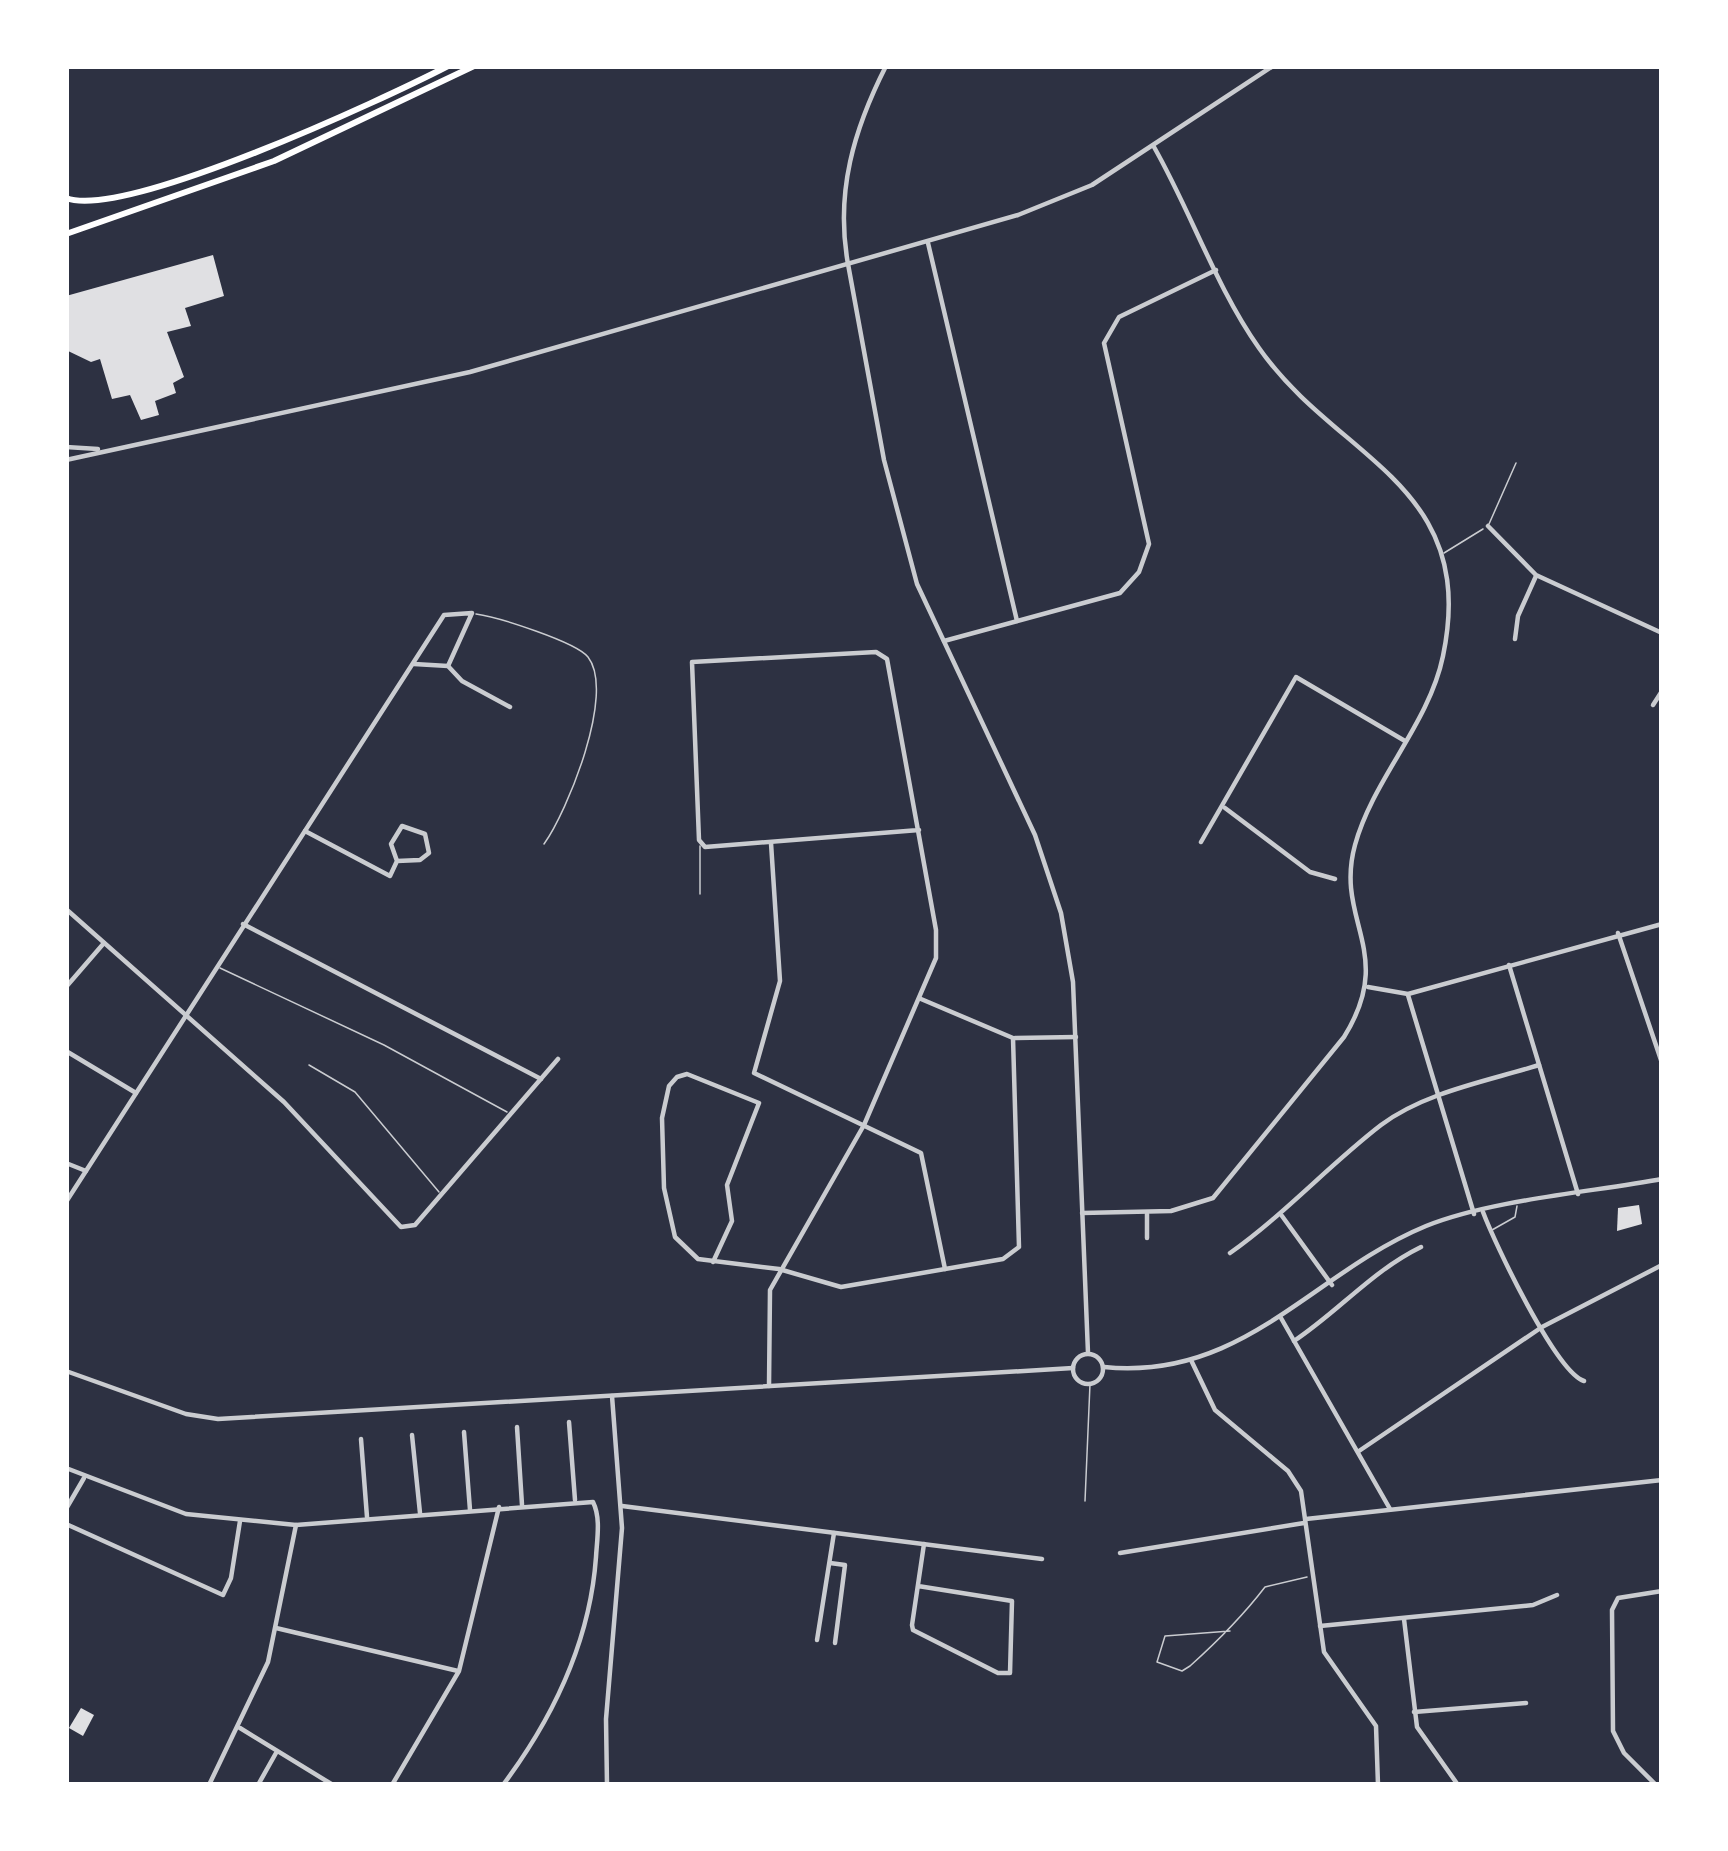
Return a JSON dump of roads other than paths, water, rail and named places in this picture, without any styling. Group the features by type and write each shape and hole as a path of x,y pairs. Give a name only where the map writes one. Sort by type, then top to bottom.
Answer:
{"highway":[{"path":"66,198 113,200 269,148 448,66"},
{"path":"66,234 274,161 474,66"}],"street":[{"path":"886,66 853,142 845,182 848,264 893,502 917,584 1045,860 1068,946 1088,1353 1104,1367 1133,1370 1191,1360 1231,1346 1281,1318 1421,1228 1662,1179"},
{"path":"66,460 98,449 381,394 928,243 1058,200 1154,146 1273,66"},
{"path":"1082,1214 1188,1208 1220,1191 1344,1037 1368,987 1352,860 1442,661 1448,624 1441,555 1422,512 1398,478 1275,369 1216,270 1154,146"},
{"path":"928,243 1017,621"},
{"path":"944,641 1120,593 1139,572 1148,535 1104,343 1119,317 1216,270"},
{"path":"66,447 98,449"},
{"path":"1488,526 1536,575 1662,633"},
{"path":"1515,639 1518,616 1536,575"},
{"path":"66,1202 444,615 472,613 448,666"},
{"path":"769,1386 767,1312 779,1269 864,1125 922,999 936,958 936,930 920,830 887,659 876,652 689,664 705,848 920,830"},
{"path":"414,664 448,666 462,681 510,707"},
{"path":"1201,842 1296,677 1405,741"},
{"path":"1653,705 1662,691"},
{"path":"1223,806 1310,872 1335,879"},
{"path":"304,831 390,876 397,861 391,844 402,826 425,835 429,853 409,863 397,861"},
{"path":"771,843 780,981 754,1073 921,1153 945,1269"},
{"path":"66,909 284,1102 396,1226 415,1225 558,1059"},
{"path":"1368,987 1408,994 1662,923"},
{"path":"243,924 543,1081"},
{"path":"1618,932 1662,1063"},
{"path":"66,987 104,944"},
{"path":"1508,965 1578,1194"},
{"path":"1408,994 1474,1214"},
{"path":"922,999 1013,1038 1076,1037"},
{"path":"713,1262 732,1221 727,1185 759,1103 687,1075 677,1077 665,1100 664,1187 675,1237 684,1251 713,1262 779,1269 841,1287 1003,1259 1019,1246 1013,1038"},
{"path":"66,1051 136,1093"},
{"path":"1230,1253 1282,1216 1383,1123 1439,1096 1540,1065"},
{"path":"66,1163 86,1171"},
{"path":"1147,1211 1147,1238"},
{"path":"1483,1212 1542,1328 1572,1376 1584,1381"},
{"path":"1282,1216 1332,1285"},
{"path":"1294,1341 1325,1320 1352,1291 1421,1246"},
{"path":"1359,1451 1542,1328 1662,1265"},
{"path":"1281,1318 1390,1509"},
{"path":"66,1371 186,1414 218,1419 1073,1368 1088,1353"},
{"path":"1191,1360 1215,1410 1288,1471 1301,1491 1319,1626 1329,1665 1376,1726 1378,1785"},
{"path":"1073,1368 1078,1380 1090,1384 1100,1378 1104,1367"},
{"path":"608,1785 606,1719 622,1506 611,1394"},
{"path":"569,1422 575,1501"},
{"path":"517,1427 522,1505"},
{"path":"464,1432 470,1510"},
{"path":"412,1435 420,1514"},
{"path":"361,1439 367,1519"},
{"path":"66,1468 164,1508 296,1525 593,1502 597,1542 586,1625 548,1716 503,1785"},
{"path":"66,1509 85,1477"},
{"path":"1120,1552 1390,1509 1662,1480"},
{"path":"622,1506 1042,1559"},
{"path":"392,1785 459,1671 499,1508"},
{"path":"66,1524 223,1595 231,1577 240,1521"},
{"path":"209,1785 240,1728 276,1628 296,1525"},
{"path":"818,1640 834,1531"},
{"path":"918,1586 1012,1601 1010,1673 998,1673 913,1630 918,1586 924,1544"},
{"path":"830,1563 844,1565 835,1643"},
{"path":"1656,1785 1624,1753 1613,1731 1612,1610 1618,1598 1662,1591"},
{"path":"1319,1626 1533,1605 1557,1595"},
{"path":"1404,1618 1414,1712 1431,1753 1458,1785"},
{"path":"276,1628 459,1671"},
{"path":"1414,1712 1526,1703"},
{"path":"240,1728 333,1785"},
{"path":"258,1785 278,1751"}],"lane":[{"path":"1441,555 1488,526 1516,464"},
{"path":"472,613 524,623 582,652 593,667 596,695 590,732 544,844"},
{"path":"700,894 702,843"},
{"path":"216,966 368,1037 511,1114"},
{"path":"309,1065 355,1092 439,1192"},
{"path":"1491,1230 1515,1217 1517,1206"},
{"path":"1085,1501 1090,1384"},
{"path":"1230,1631 1165,1636 1157,1662 1182,1671 1230,1631 1265,1587 1311,1576"}]}
